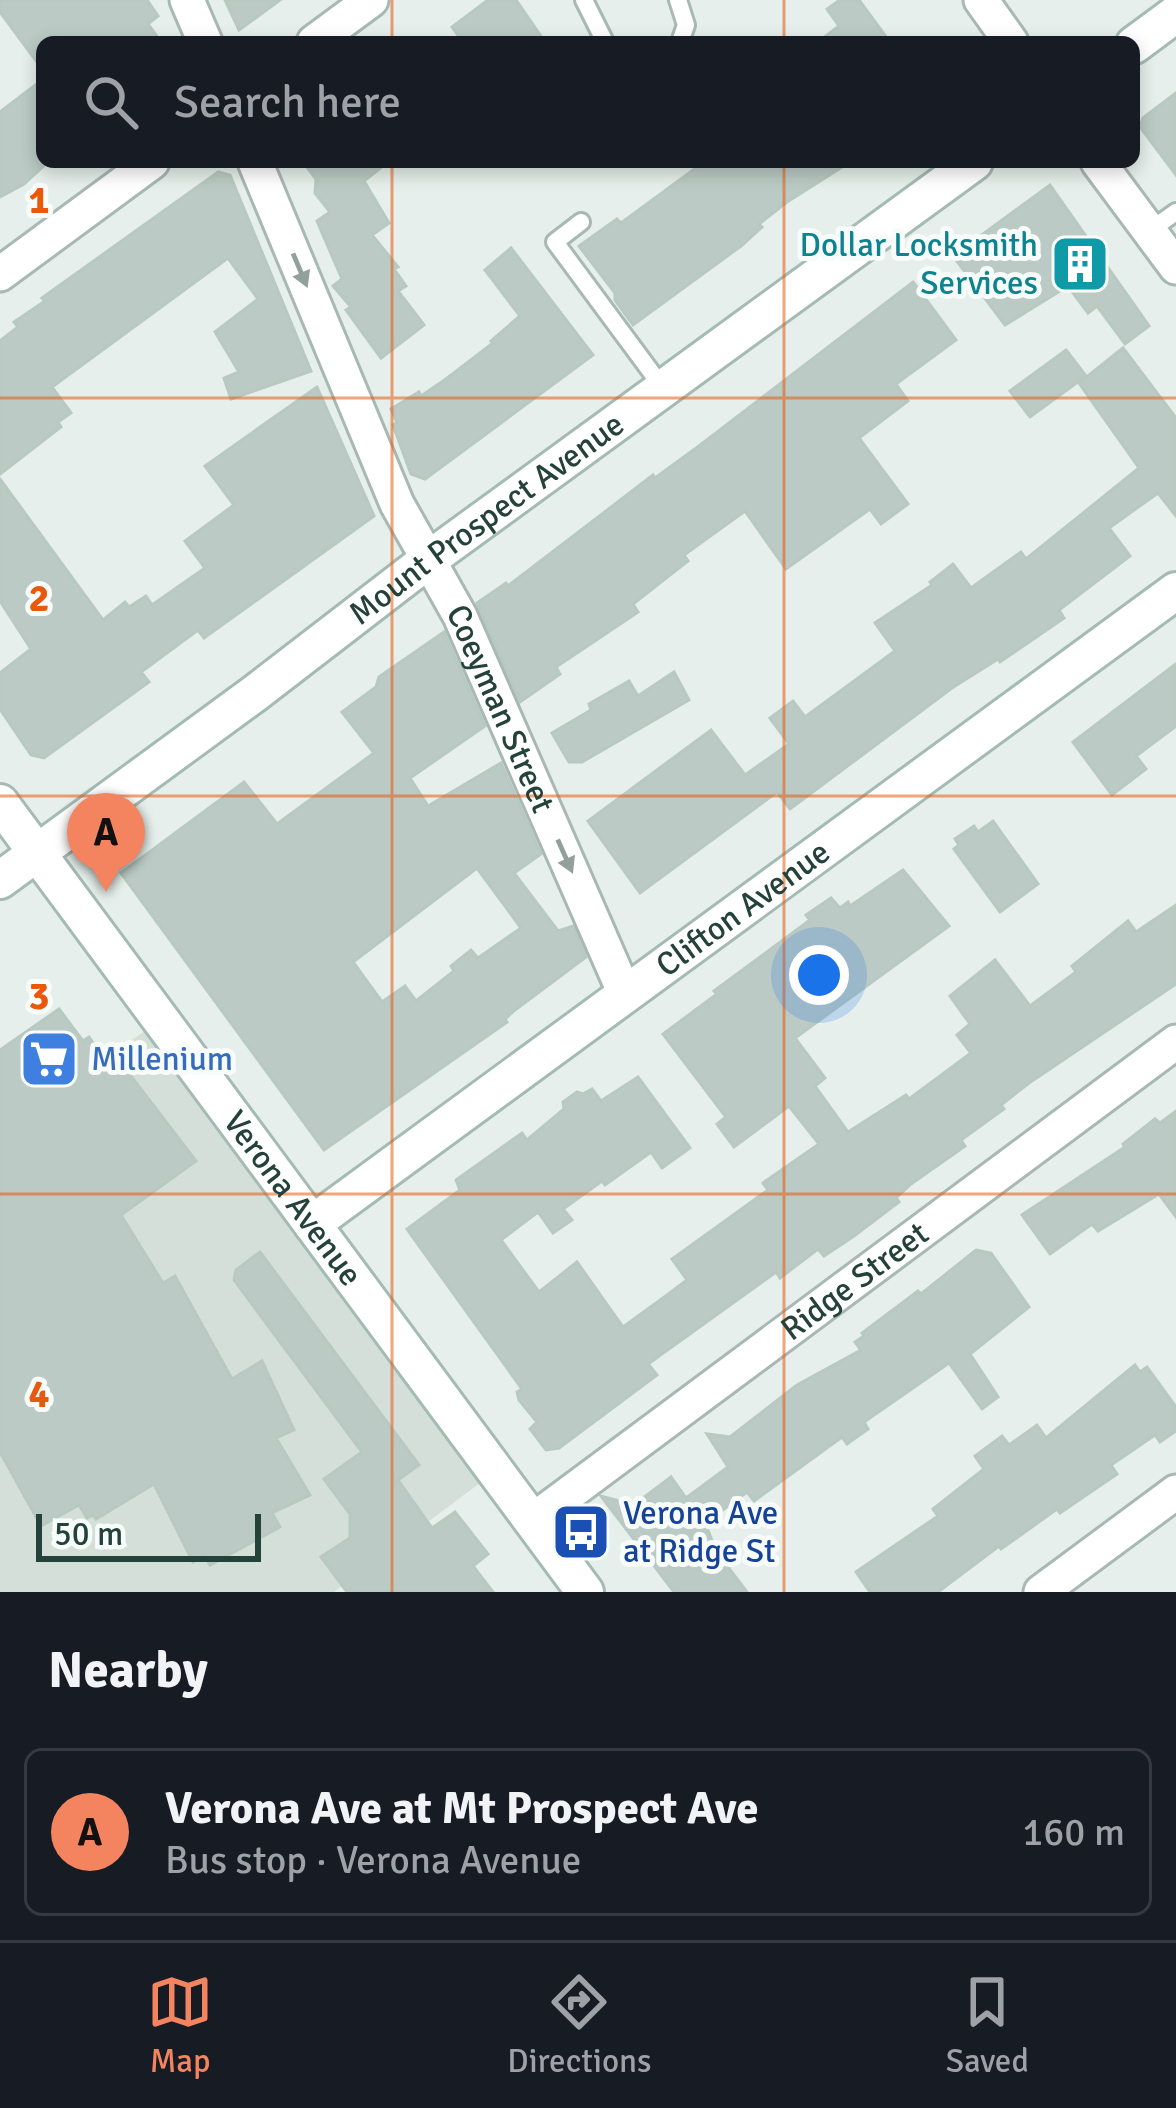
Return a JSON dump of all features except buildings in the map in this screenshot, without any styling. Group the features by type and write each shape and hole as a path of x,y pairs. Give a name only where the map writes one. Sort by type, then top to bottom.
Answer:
{"street":[{"path":"187,0 202,36"},
{"path":"322,36 371,0"},
{"path":"981,0 1007,36"},
{"path":"1140,41 1176,14"},
{"path":"0,274 144,168"},
{"name":"Coeyman Street","path":"257,168 397,504 460,616 625,994"},
{"name":"Mount Prospect Avenue","path":"0,880 966,168"},
{"path":"1105,168 1163,221 1176,267"},
{"name":"Clifton Avenue","path":"312,1224 1176,591"},
{"name":"Verona Avenue","path":"0,803 585,1592"},
{"name":"Ridge Street","path":"532,1521 1176,1042"},
{"path":"1041,1592 1176,1492"}],"lane":[{"path":"584,0 602,36"},
{"path":"679,0 686,25 682,36"},
{"path":"581,222 555,242 663,388"}],"shaded area":[{"path":"162,1020 496,1471 334,1592 0,1592 0,1071 28,1108"}],"place":[{"name":"Dollar Locksmith Services","path":"1080,264"},
{"name":"Verona Ave at Mt Prospect Ave","path":"106,892"},
{"name":"Millenium","path":"49,1059"},
{"name":"Verona Ave at Ridge St","path":"581,1532"}]}
